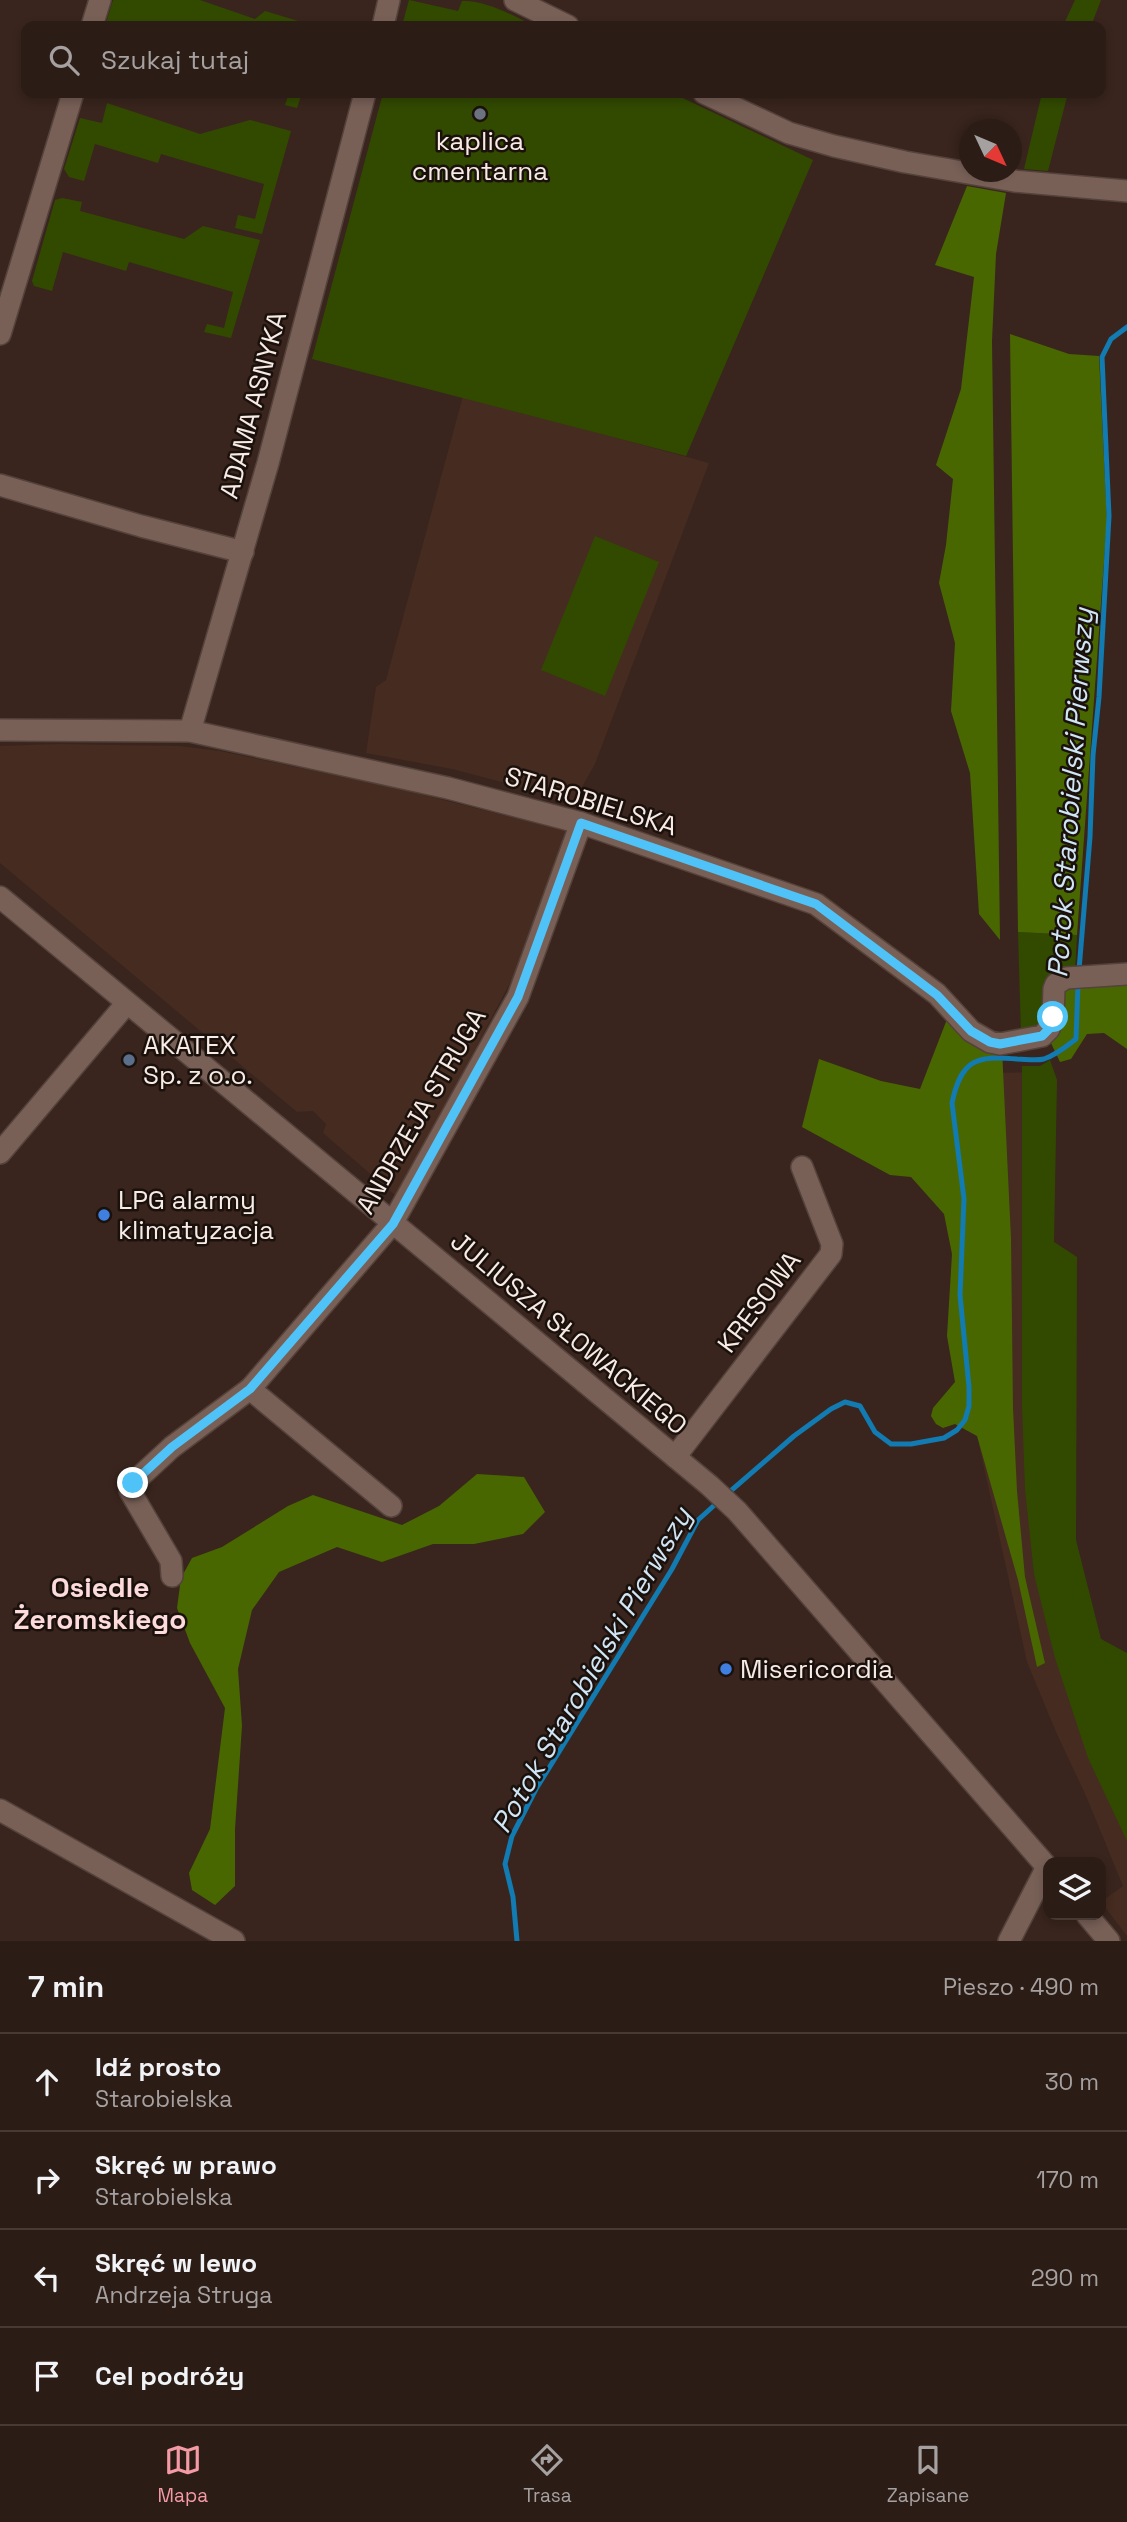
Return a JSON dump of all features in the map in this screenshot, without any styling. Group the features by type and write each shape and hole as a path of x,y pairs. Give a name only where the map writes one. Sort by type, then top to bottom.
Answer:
{"street":[{"path":"94,21 100,0"},
{"path":"384,21 390,0"},
{"path":"514,0 558,21"},
{"path":"0,334 71,98"},
{"name":"ADAMA ASNYKA","path":"190,731 268,463 364,98"},
{"path":"715,98 789,133 846,149 1014,181 1127,191"},
{"path":"0,485 243,552"},
{"name":"STAROBIELSKA","path":"0,730 190,731 449,788 581,823 816,904 937,995 971,1031 990,1042 1000,1044 1042,1036 1049,1029 1053,1017 1056,984 1081,978 1127,974"},
{"name":"ANDRZEJA STRUGA","path":"172,1576 172,1561 130,1491 133,1483 172,1447 250,1389 393,1224 518,997 581,823"},
{"name":"JULIUSZA SŁOWACKIEGO","path":"0,897 709,1485 737,1511 1043,1861"},
{"path":"0,1153 127,1003"},
{"name":"KRESOWA","path":"676,1457 831,1254 832,1244 802,1167"},
{"path":"250,1389 391,1506"},
{"path":"0,1810 234,1941"},
{"path":"1009,1941 1043,1876"},
{"path":"1091,1920 1109,1941"}],"shaded area":[{"path":"463,396 709,463 595,764 574,801 452,769 366,753 376,687 386,680"},
{"path":"0,746 179,746 220,751 396,788 567,831 529,947 397,1197 323,1133 326,1124 313,1111 297,1112 0,863"},
{"path":"1046,1072 1044,1383 1127,1798 1127,1936 1106,1909 1106,1898 1123,1886 1027,1662 979,1445 979,1073"}],"green space":[{"path":"113,0 200,0 255,19 265,11 298,21 107,21"},
{"path":"409,0 458,11 462,1 471,1 500,9 525,21 403,21"},
{"path":"1075,0 1101,0 1093,21 1065,21"},
{"path":"287,98 300,98 297,108 285,105"},
{"path":"382,98 683,98 813,160 686,456 312,359"},
{"path":"1041,98 1067,98 1048,171 1024,169"},
{"path":"107,103 200,134 250,120 291,131 262,234 235,228 238,215 255,219 264,184 161,154 158,163 95,144 84,181 69,177 64,169 80,118 102,123"},
{"path":"967,186 1006,193 996,254 992,341 1000,940 979,914 970,773 951,711 955,643 939,583 953,479 936,465 961,389 974,277 935,265"},
{"path":"62,198 82,202 80,211 184,239 203,226 260,240 231,338 204,332 207,324 224,328 233,292 129,262 126,271 63,252 52,291 34,286 32,281 55,200"},
{"path":"1010,334 1069,354 1099,356 1107,520 1077,935 1018,932"},
{"path":"595,536 659,562 605,696 541,670"},
{"path":"1018,932 1077,935 1075,971 1064,972 1059,959 1051,964 1054,975 1044,1025 1021,1034"},
{"path":"1127,980 1127,1049 1104,1033 1087,1034 1071,1059 1060,1062 1050,1041 1065,989"},
{"path":"949,1014 1002,1049 1011,1238 1017,1491 1025,1577 1045,1663 1037,1667 1018,1580 977,1436 955,1424 943,1428 936,1424 931,1416 933,1408 955,1382 947,1336 952,1254 944,1214 911,1177 890,1175 802,1127 819,1059 881,1081 920,1089"},
{"path":"1050,1060 1057,1080 1054,1242 1077,1257 1076,1540 1101,1639 1127,1653 1127,1841 1088,1758 1055,1658 1034,1574 1025,1489 1022,1406 1022,1066 1040,1066"},
{"path":"477,1474 524,1477 545,1512 523,1534 474,1544 433,1544 382,1562 337,1547 279,1572 252,1610 238,1669 242,1726 235,1829 235,1886 215,1905 192,1890 189,1873 210,1829 225,1708 190,1643 177,1608 181,1578 192,1558 222,1547 288,1506 313,1495 402,1525 439,1506"}],"waterway":[{"name":"Potok Starobielski Pierwszy","path":"1079,970 1090,837 1109,516 1102,357 1111,339 1127,327"},
{"name":"Potok Starobielski Pierwszy","path":"726,1495 794,1436 845,1402 860,1406 875,1432 891,1444 911,1444 944,1438 957,1430 965,1420 969,1406 969,1387 960,1295 964,1199 952,1103 960,1077 972,1063 991,1058 1044,1059 1076,1039 1078,984"},
{"name":"Potok Starobielski Pierwszy","path":"517,1941 513,1897 505,1864 512,1836 536,1789 672,1569 698,1520 719,1501"}],"place":[{"name":"kaplica cmentarna","path":"480,114"},
{"name":"AKATEX Sp. z o.o.","path":"129,1060"},
{"name":"LPG alarmy klimatyzacja","path":"104,1215"},
{"name":"Misericordia","path":"726,1669"}],"district":[{"name":"Osiedle Żeromskiego","path":"100,1603"}],"route":[{"path":"133,1483 172,1447 250,1389 393,1224 518,997 581,823 816,904 937,995 961,1023 979,1038 1000,1044 1033,1039 1042,1036 1049,1029 1053,1017"}]}
